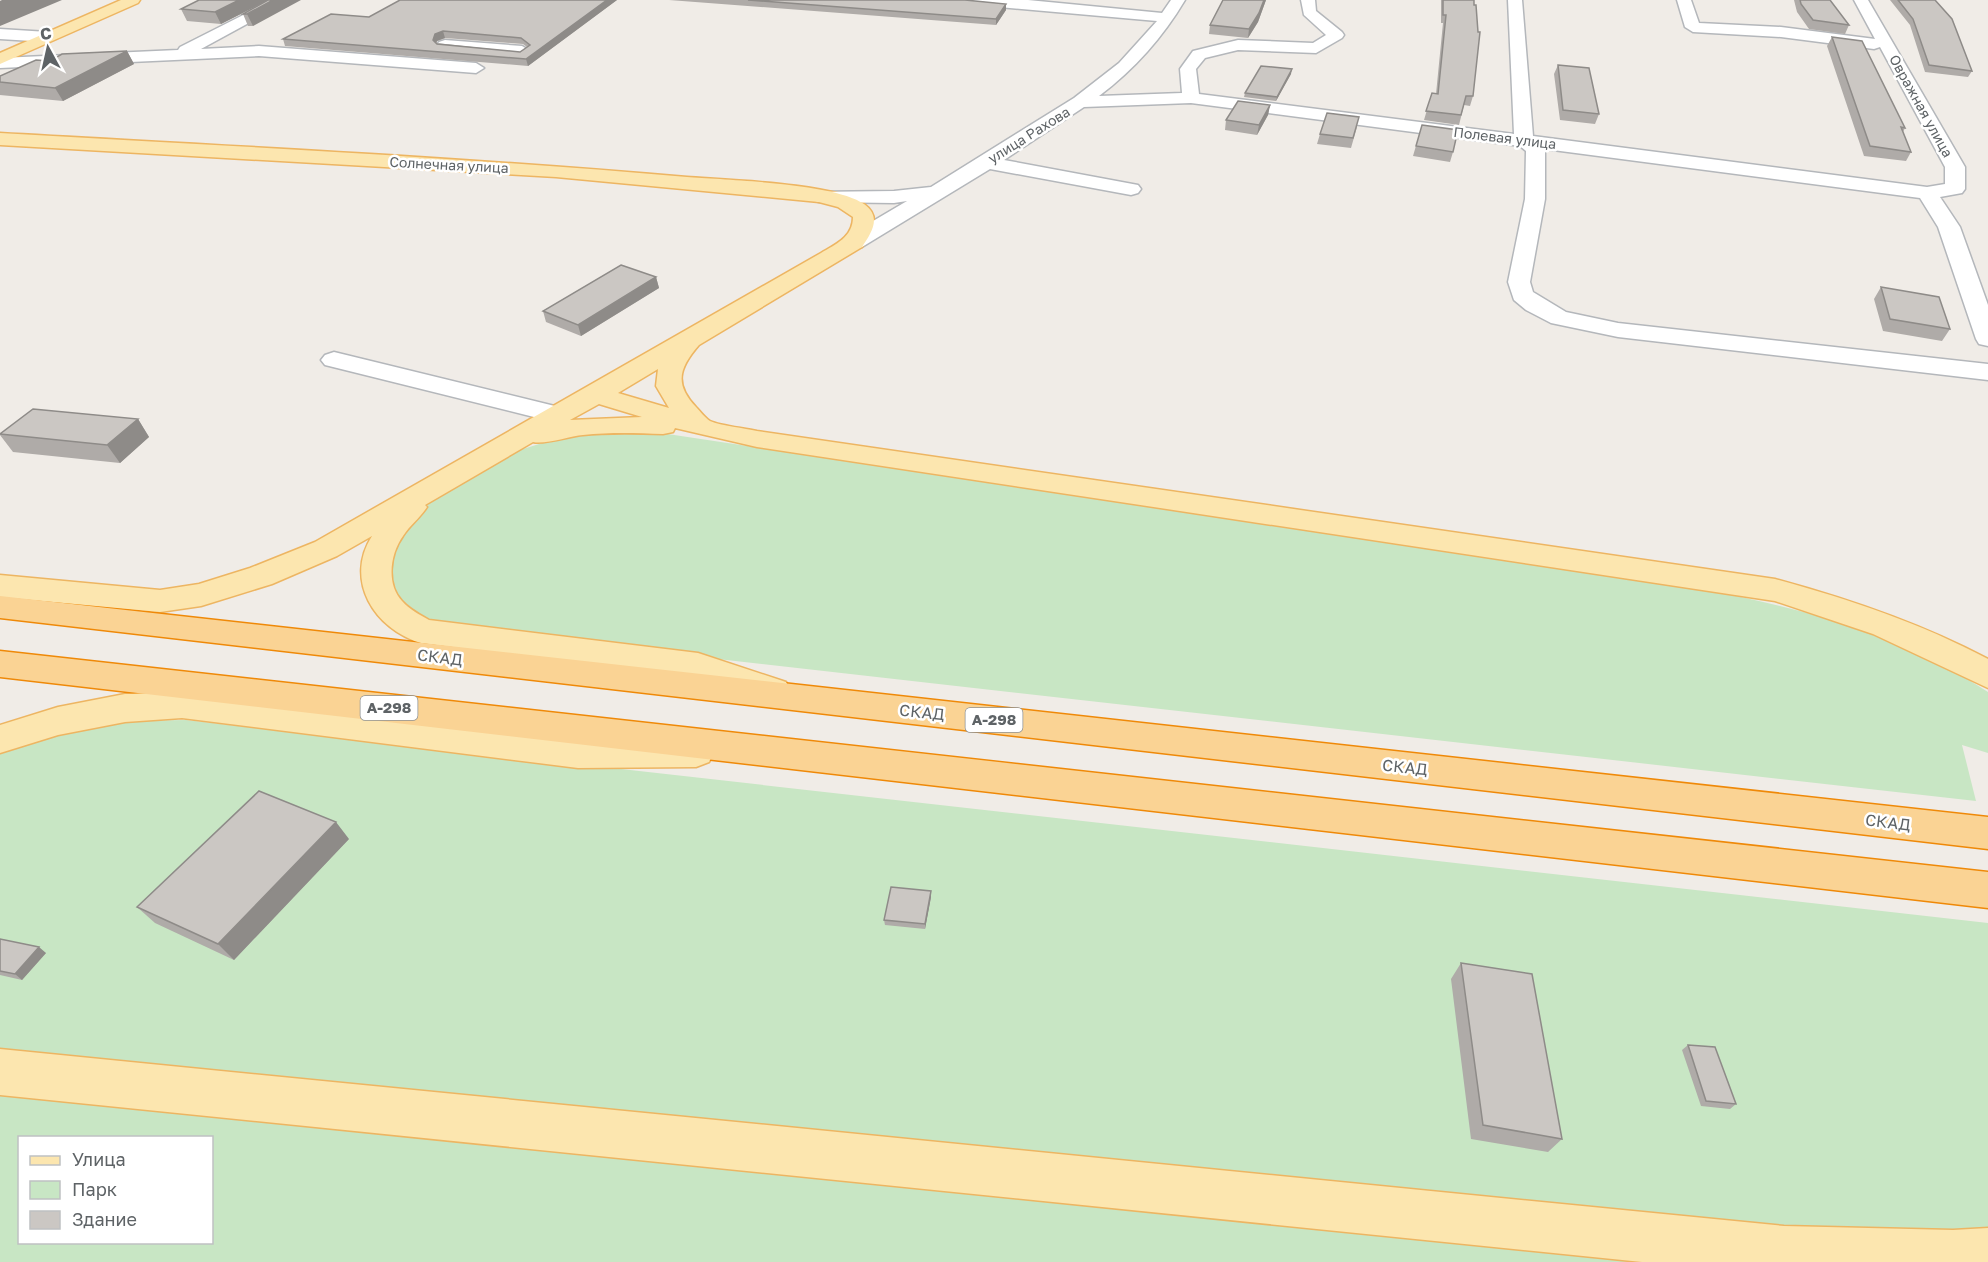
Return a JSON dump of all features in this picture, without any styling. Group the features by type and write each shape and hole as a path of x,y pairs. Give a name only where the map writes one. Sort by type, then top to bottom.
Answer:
{"highway":[{"name":"СКАД","path":"0,607 1988,833"},
{"name":"А-298","path":"0,664 1988,890"}],"main road":[{"path":"0,61 48,37 133,0"},
{"name":"Солнечная улица","path":"0,139 556,171 819,196 845,202 858,209 864,217 864,227 854,242"},
{"path":"0,586 160,600 201,595 261,576 326,549 690,340 854,242"},
{"path":"690,340 676,354 669,368 668,382 677,404 701,427"},
{"path":"595,394 701,427 769,441 1775,590 1889,625 1938,647 1988,675"},
{"path":"505,446 546,433 578,428 623,425 701,427"},
{"path":"441,483 408,511 389,532 378,553 374,574 382,596 391,610 421,631 699,666 792,698"},
{"path":"0,739 80,716 125,708 182,705 578,753 778,752"},
{"path":"0,1072 1784,1251 1966,1257"}],"street":[{"path":"176,54 284,0"},
{"path":"966,0 1080,4 1168,18"},
{"name":"улица Рахова","path":"854,242 1083,102 1130,64 1168,18 1178,0"},
{"path":"1191,98 1188,69 1199,54 1238,45 1316,48 1336,34 1309,12 1308,0"},
{"path":"1515,0 1524,140 1535,149 1536,158 1535,191 1519,282 1522,295 1534,305 1559,318 1618,330 1988,372"},
{"path":"1684,0 1693,27 1781,32 1837,38 1888,47"},
{"name":"Овражная улица","path":"1861,0 1955,167 1955,189 1927,193"},
{"path":"0,34 48,37"},
{"path":"224,52 283,36"},
{"path":"430,44 522,51"},
{"path":"0,61 259,51 476,68"},
{"name":"Полевая улица","path":"1083,102 1191,98 1927,193"},
{"path":"986,162 1131,189"},
{"path":"819,196 894,197 943,188"},
{"path":"1927,193 1949,227 1988,339"},
{"path":"334,360 558,415"}],"green space":[{"path":"578,432 661,433 1695,588 1772,604 1847,625 1883,638 1954,671 1988,692 1988,753 1962,745 1976,801 452,629 429,623 393,592 389,553 418,512 510,453"},
{"path":"186,720 1988,923 1988,1262 0,1262 0,750 111,721"}],"building":[{"path":"199,0 239,0 215,12 181,9"},
{"path":"268,0 273,0 243,14"},
{"path":"400,0 607,0 526,59 283,39 331,14 369,17","holes":["443,31 521,38 530,45 520,52 437,44 433,40 435,34"]},
{"path":"748,0 965,0 1006,4 996,19"},
{"path":"1223,0 1264,0 1249,29 1210,25"},
{"path":"1443,0 1474,0 1474,5 1476,5 1478,32 1480,32 1473,96 1466,96 1461,115 1426,111 1432,93 1438,94 1446,15 1443,15"},
{"path":"1800,0 1830,0 1849,25 1813,20"},
{"path":"1898,0 1935,0 1952,19 1972,71 1929,65 1913,19"},
{"path":"1832,37 1862,41 1905,128 1901,127 1911,152 1870,146"},
{"path":"127,51 55,88 0,82 0,76 36,60 50,61 62,54"},
{"path":"1558,65 1589,68 1599,114 1563,110"},
{"path":"1261,66 1292,69 1277,97 1245,93"},
{"path":"1238,101 1270,105 1259,125 1226,120"},
{"path":"1327,113 1359,117 1353,138 1320,134"},
{"path":"1422,125 1458,130 1453,152 1416,146"},
{"path":"621,265 656,277 578,325 543,311"},
{"path":"1881,287 1939,297 1950,329 1890,319"},
{"path":"33,409 138,419 107,445 0,434"},
{"path":"259,791 336,822 218,944 137,907"},
{"path":"891,887 931,891 925,924 884,920"},
{"path":"0,939 39,947 15,974 0,971"},
{"path":"1461,963 1532,974 1562,1139 1483,1125"},
{"path":"1688,1045 1715,1047 1736,1104 1706,1101"}]}
